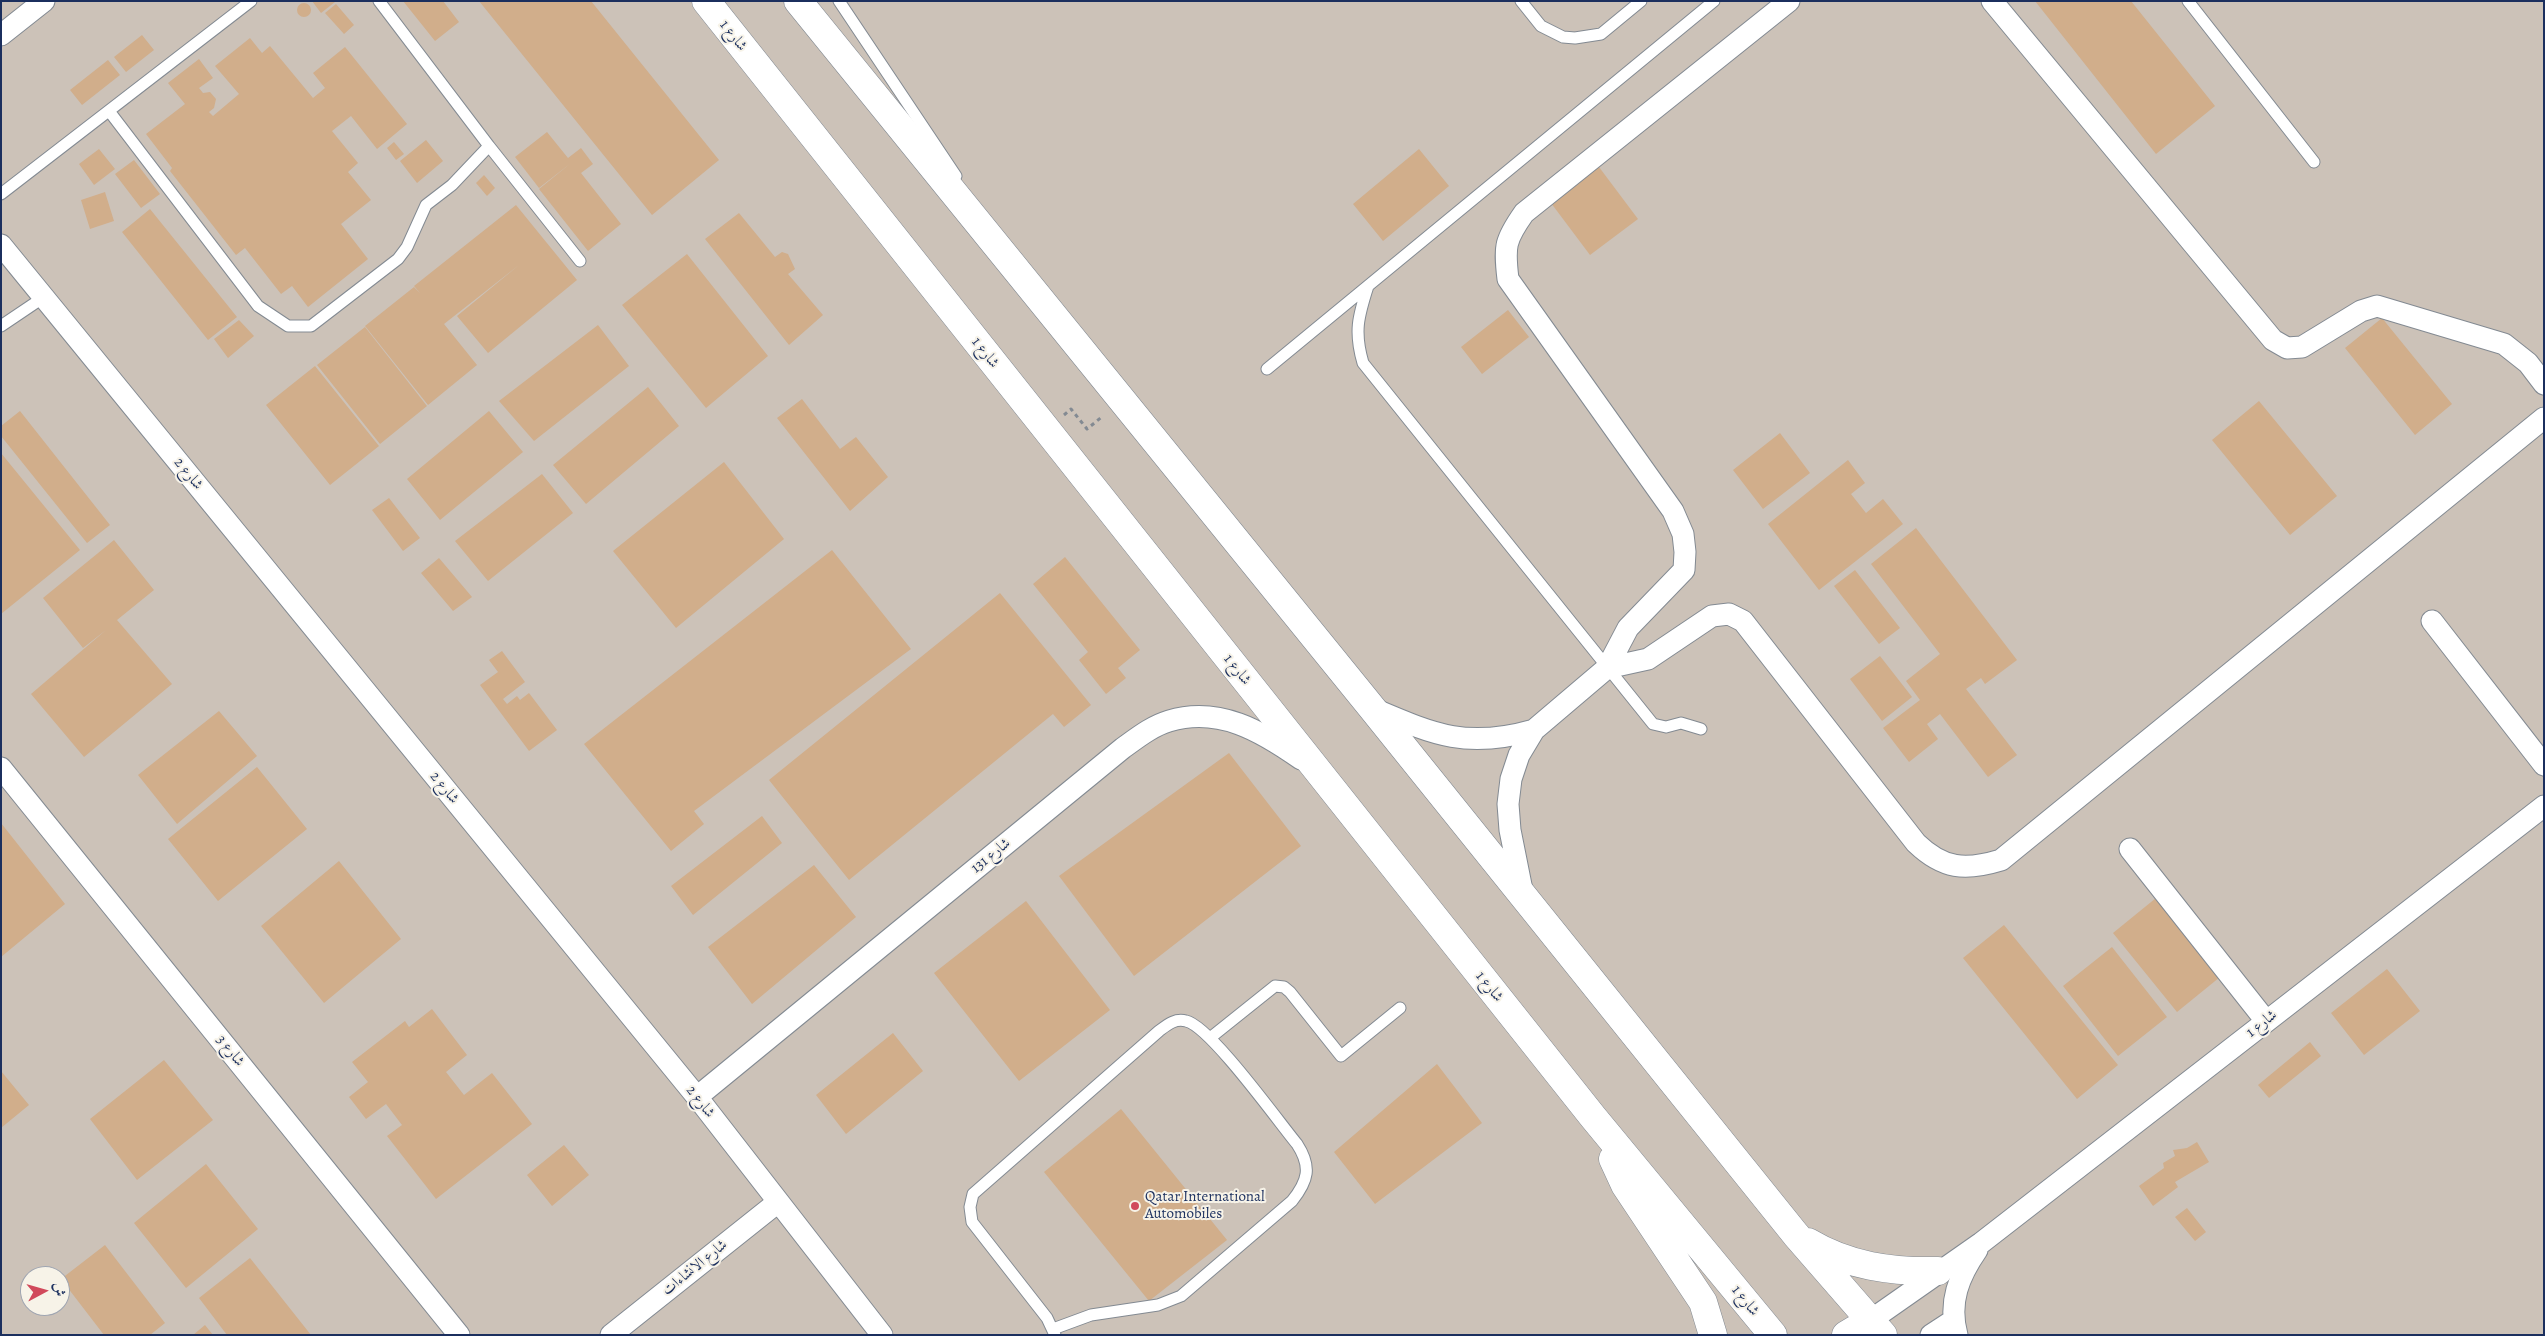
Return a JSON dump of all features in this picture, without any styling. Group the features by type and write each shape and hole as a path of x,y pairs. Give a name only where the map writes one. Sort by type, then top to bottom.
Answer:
{"street":[{"path":"1,34 44,1"},
{"name":"شارع 1","path":"706,1 1593,1117 1773,1335"},
{"path":"798,1 1372,708 1796,1235 1877,1327 1846,1335"},
{"path":"1523,896 1510,830 1508,804 1511,779 1519,754 1534,730 1607,668 1628,628 1684,570 1685,552 1683,534 1673,511 1508,279 1505,255 1508,235 1524,213 1789,1"},
{"path":"1992,1 2273,340 2287,348 2302,347 2361,311 2377,306 2504,344 2528,363 2544,384"},
{"name":"شارع 2","path":"1,245 697,1097 882,1335"},
{"path":"1607,668 1648,659 1712,616 1729,614 1743,621 1916,843 1932,858 1957,866 1983,866 2001,860 2544,418"},
{"path":"2432,621 2544,765"},
{"path":"1372,708 1423,730 1454,739 1507,738 1534,730"},
{"name":"شارع 131","path":"697,1097 1123,748 1149,731 1168,721 1189,717 1211,718 1238,723 1266,734 1314,767"},
{"name":"شارع 3","path":"1,768 459,1335"},
{"name":"شارع 1","path":"1877,1327 1938,1271 1981,1243 2544,806"},
{"path":"2130,849 2266,1021"},
{"path":"1593,1117 1625,1184 1703,1302 1713,1335"},
{"name":"شارع الانشاءات","path":"612,1335 778,1202"},
{"path":"1796,1235 1822,1250 1873,1268 1908,1272 1938,1271"},
{"name":"شارع 1","path":"1956,1328 1953,1309 1956,1288 1963,1270 1981,1243"},
{"path":"1931,1335 1956,1328"}],"lane":[{"path":"1,194 251,1"},
{"path":"379,1 489,146 580,261"},
{"path":"839,1 1032,290"},
{"path":"1520,1 1541,26 1552,32 1575,38 1601,34 1626,6 1641,1"},
{"path":"1266,369 1714,1"},
{"path":"2188,1 2314,162"},
{"path":"109,111 258,306 288,326 311,326 398,259 408,247 426,205 452,185 489,146"},
{"path":"1368,286 1357,320 1357,342 1363,363 1653,724 1666,727 1681,723 1701,729"},
{"path":"1,326 44,297"},
{"path":"1210,1038 1276,986 1284,987 1290,992 1341,1056 1400,1008"},
{"path":"1189,1021 1210,1038 1304,1155 1307,1165 1301,1190 1284,1208 1181,1296 1158,1305 1091,1315 1054,1332 1047,1318 972,1222 970,1207 973,1194 1171,1022 1189,1021"}],"path":[{"path":"1046,430 1071,409 1087,429 1122,401"}],"shaded area":[{"path":"1,1 2544,1 2544,1335 1,1335"}],"building":[{"path":"312,1 334,1 335,2 321,13"},
{"path":"403,1 443,1 459,22 435,41"},
{"path":"479,1 591,1 719,160 652,215"},
{"path":"2035,1 2131,1 2215,106 2156,154"},
{"path":"301,3 307,3 311,10 307,17 301,17 297,13 297,7"},
{"path":"336,4 354,25 344,34 325,13"},
{"path":"142,35 154,50 126,72 114,57"},
{"path":"250,38 262,53 270,46 313,98 325,88 313,73 345,47 407,124 377,149 351,116 332,131 358,163 348,172 371,200 341,224 368,259 308,307 292,286 281,294 245,248 236,255 170,171 172,168 146,134 185,104 168,83 199,59 213,78 199,88 203,93 210,92 216,99 214,108 209,112 213,116 239,94 215,66"},
{"path":"108,60 120,75 82,105 70,90"},
{"path":"547,132 568,158 581,148 593,164 581,173 621,224 588,251 539,189 571,163 539,188 515,157"},
{"path":"426,140 443,161 417,183 400,161"},
{"path":"394,142 404,154 396,160 387,148"},
{"path":"99,149 115,169 94,185 79,164"},
{"path":"1419,149 1449,186 1383,241 1353,204"},
{"path":"134,160 160,194 141,208 115,174"},
{"path":"1599,167 1638,219 1590,255 1551,203"},
{"path":"484,175 495,188 487,196 476,183"},
{"path":"105,192 114,221 90,229 81,200"},
{"path":"516,205 577,280 488,353 457,316 519,265 444,324 477,365 428,405 365,326 414,287 420,293 414,286"},
{"path":"150,209 237,317 208,340 122,232"},
{"path":"739,213 775,257 782,252 788,254 795,269 788,274 823,315 789,345 705,239"},
{"path":"687,254 768,356 706,408 622,305"},
{"path":"1508,310 1529,337 1482,374 1461,347"},
{"path":"2382,318 2452,404 2415,435 2345,348"},
{"path":"239,320 254,336 228,358 214,339"},
{"path":"598,325 629,366 534,441 499,401"},
{"path":"365,327 427,406 380,444 317,365"},
{"path":"315,366 379,446 330,485 266,405"},
{"path":"648,387 679,426 586,504 553,465"},
{"path":"802,399 840,449 856,437 888,477 850,511 777,418"},
{"path":"2259,401 2337,496 2290,535 2212,440"},
{"path":"20,411 110,525 87,543 1,436 1,426"},
{"path":"489,411 523,452 440,520 407,479"},
{"path":"1780,433 1810,473 1763,509 1733,470"},
{"path":"1,453 80,550 1,614"},
{"path":"1848,460 1865,483 1851,494 1866,513 1883,499 1903,524 1819,590 1768,524"},
{"path":"724,462 784,539 676,628 613,551"},
{"path":"542,474 573,513 488,581 455,541"},
{"path":"389,498 420,538 403,551 372,510"},
{"path":"1916,528 2017,660 1985,684 1981,678 1966,689 2017,755 1988,777 1940,714 1927,724 1938,739 1909,762 1883,728 1920,700 1906,681 1940,654 1871,564"},
{"path":"114,540 154,590 117,620 172,684 84,757 31,694 106,630 83,648 43,598"},
{"path":"832,550 911,649 694,811 704,824 671,851 584,744"},
{"path":"1065,557 1140,650 1118,668 1126,678 1106,694 1079,660 1088,652 1033,584"},
{"path":"439,558 472,597 453,611 421,573"},
{"path":"1855,570 1900,628 1879,644 1834,586"},
{"path":"1000,593 1091,705 1064,727 1053,714 849,880 769,780"},
{"path":"502,651 525,682 503,699 507,704 517,696 520,700 529,693 557,730 529,751 480,685 498,672 489,660"},
{"path":"1880,656 1912,697 1882,721 1850,679"},
{"path":"219,711 257,756 177,824 138,775"},
{"path":"1229,753 1301,846 1134,976 1059,876"},
{"path":"257,767 307,829 218,901 168,839"},
{"path":"762,816 782,843 693,915 671,886"},
{"path":"1,823 65,904 1,957"},
{"path":"339,861 401,939 324,1003 261,926"},
{"path":"814,865 856,917 752,1004 708,947"},
{"path":"2156,898 2220,977 2177,1012 2113,933"},
{"path":"1026,901 1110,1010 1019,1081 934,973"},
{"path":"2004,925 2118,1065 2077,1099 1963,958"},
{"path":"2112,947 2167,1017 2118,1056 2063,986"},
{"path":"2387,969 2420,1011 2364,1055 2331,1013"},
{"path":"432,1009 467,1055 446,1072 464,1095 492,1073 532,1124 436,1199 387,1136 402,1125 386,1104 366,1119 349,1097 368,1082 352,1062 405,1021 409,1027"},
{"path":"893,1033 923,1071 846,1134 816,1095"},
{"path":"2310,1042 2321,1056 2269,1098 2258,1085"},
{"path":"164,1060 213,1120 137,1180 90,1119"},
{"path":"1437,1064 1482,1123 1375,1204 1334,1152"},
{"path":"1,1071 29,1105 1,1128"},
{"name":"Qatar International Automobiles","path":"1121,1109 1227,1240 1149,1301 1044,1172"},
{"path":"2197,1142 2209,1162 2175,1182 2178,1187 2153,1206 2139,1186 2164,1168 2163,1163 2175,1156 2173,1150 2187,1148"},
{"path":"564,1145 589,1175 552,1206 527,1175"},
{"path":"206,1164 258,1229 186,1288 134,1223"},
{"path":"2187,1208 2206,1232 2195,1241 2175,1217"},
{"path":"105,1245 165,1323 150,1335 104,1335 70,1291 70,1272"},
{"path":"250,1258 311,1335 227,1335 199,1298"},
{"path":"205,1325 213,1335 193,1335"}],"place":[{"name":"Qatar International Automobiles","path":"1135,1206"}]}
